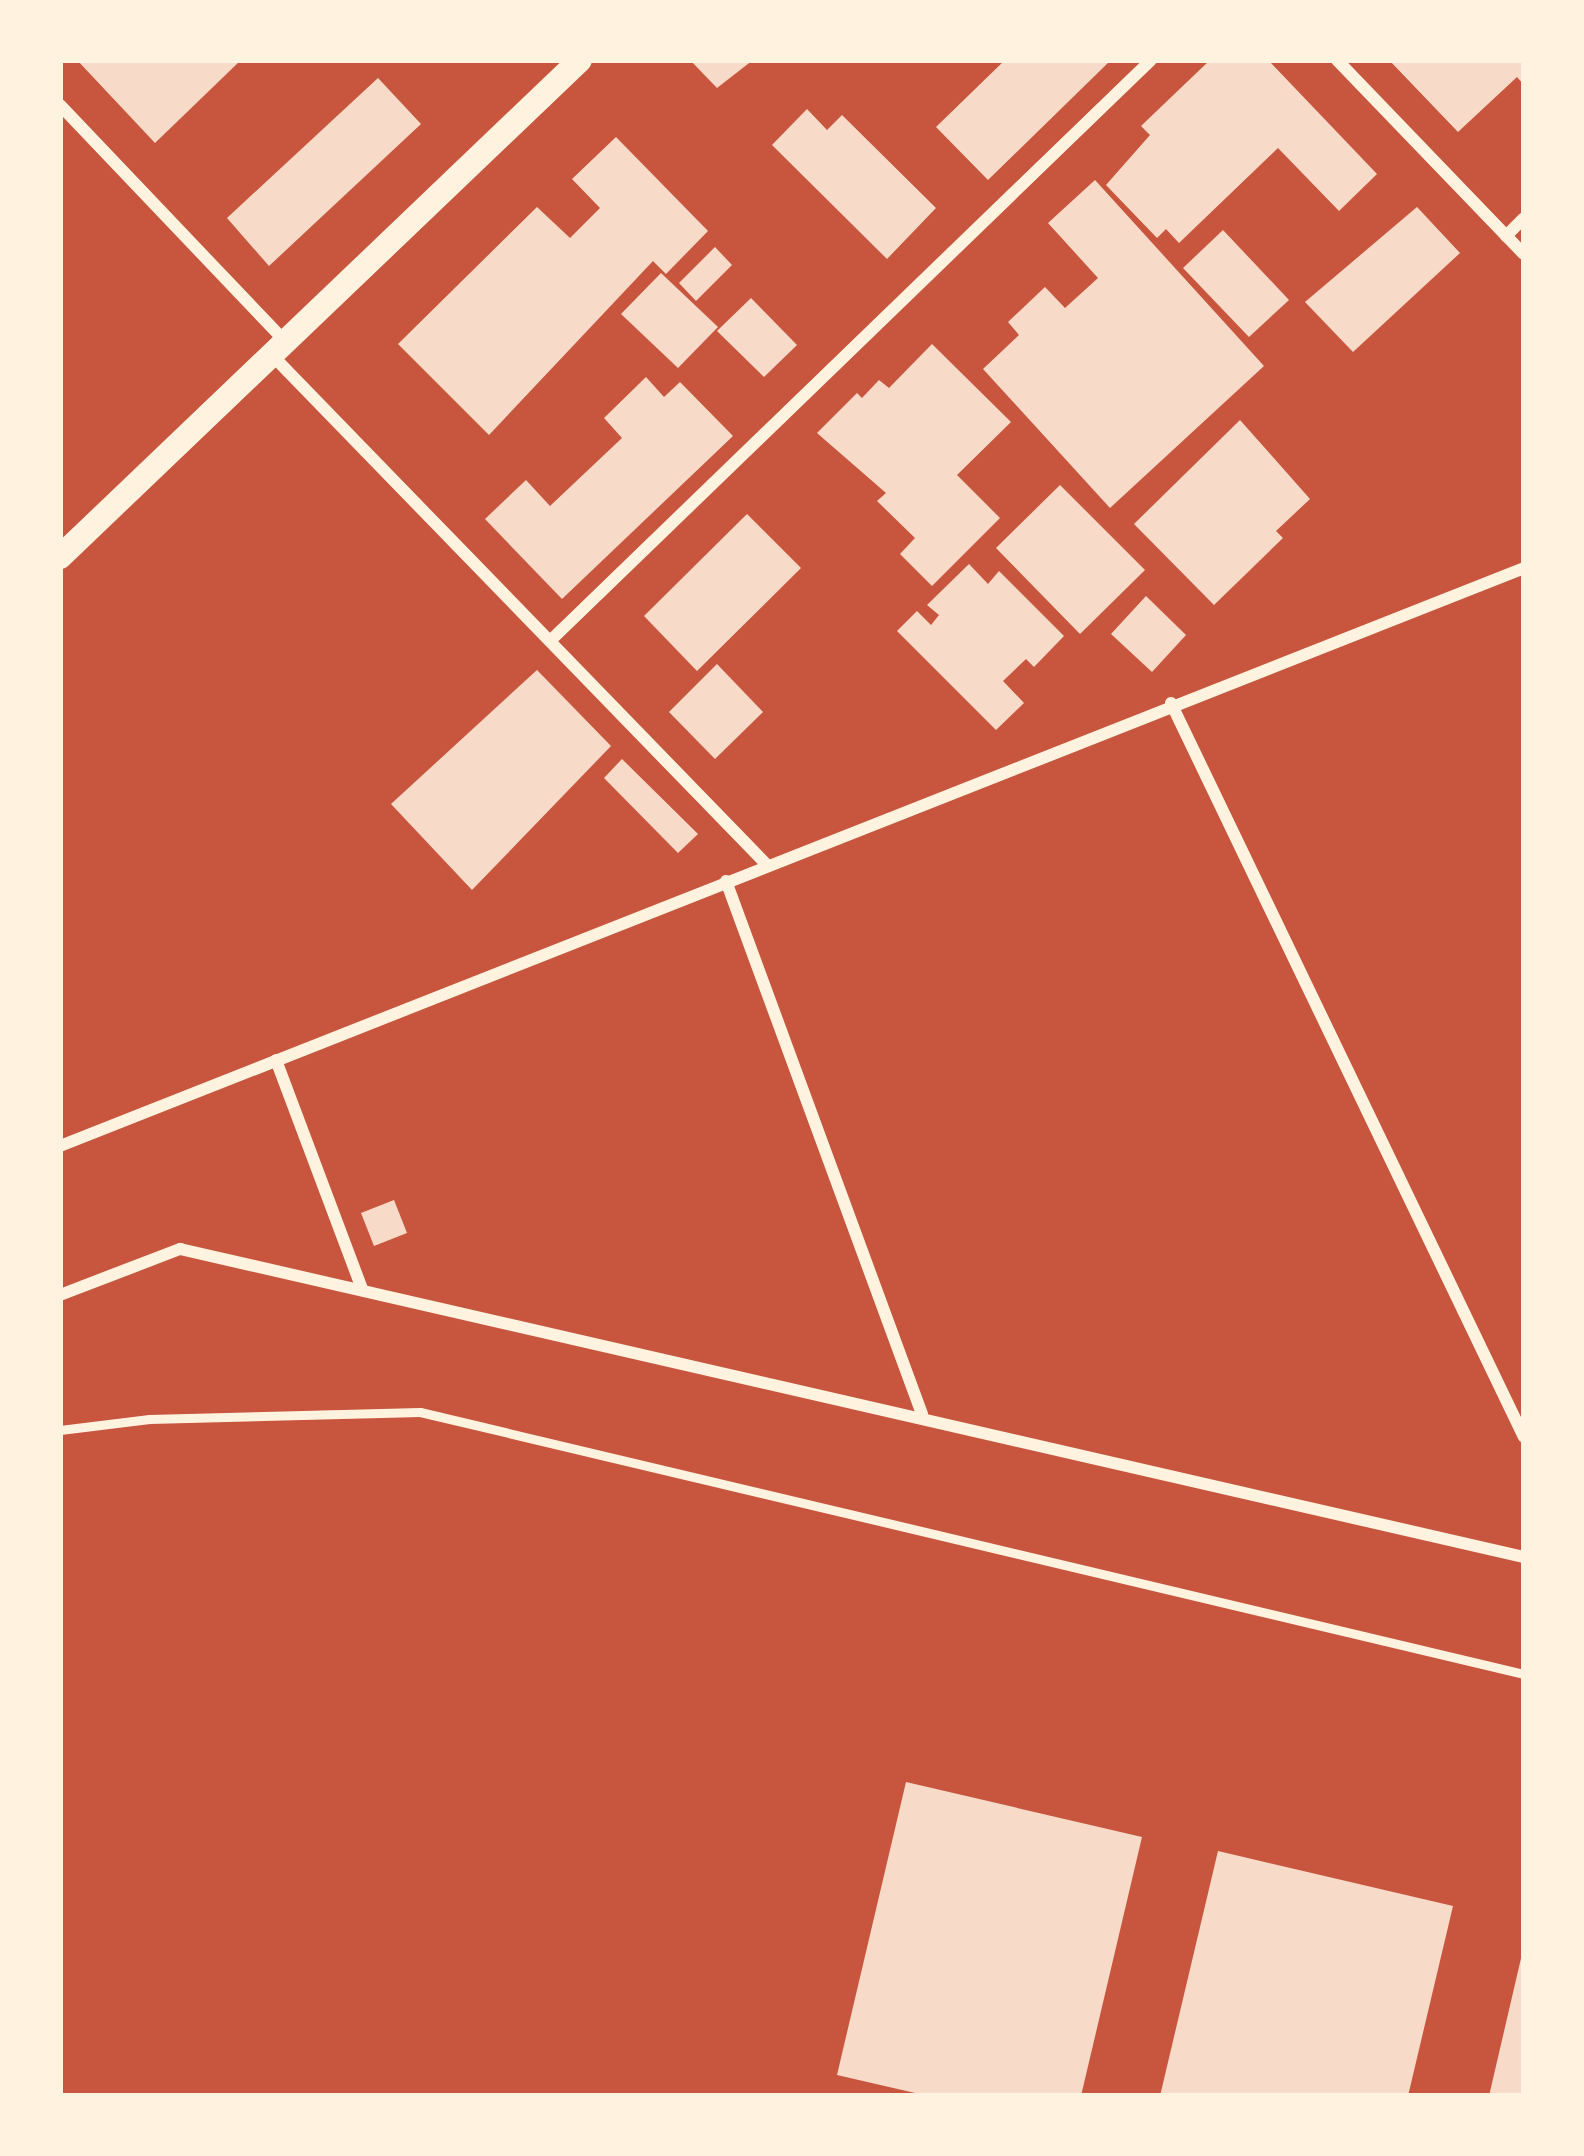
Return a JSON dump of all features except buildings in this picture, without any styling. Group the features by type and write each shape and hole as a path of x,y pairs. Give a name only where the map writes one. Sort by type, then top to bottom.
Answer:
{"main road":[{"path":"60,557 580,60"}],"street":[{"path":"550,640 1151,60"},
{"path":"1337,60 1524,254"},
{"path":"60,105 276,346 766,864"},
{"path":"1506,236 1524,218"},
{"path":"60,1146 1171,703 1524,568"},
{"path":"1171,703 1524,1437"},
{"path":"726,881 922,1414"},
{"path":"275,1060 362,1289"},
{"path":"60,1295 180,1249 922,1414 1524,1557"}],"lane":[{"path":"60,1430 149,1419 420,1412 1524,1674"}]}
